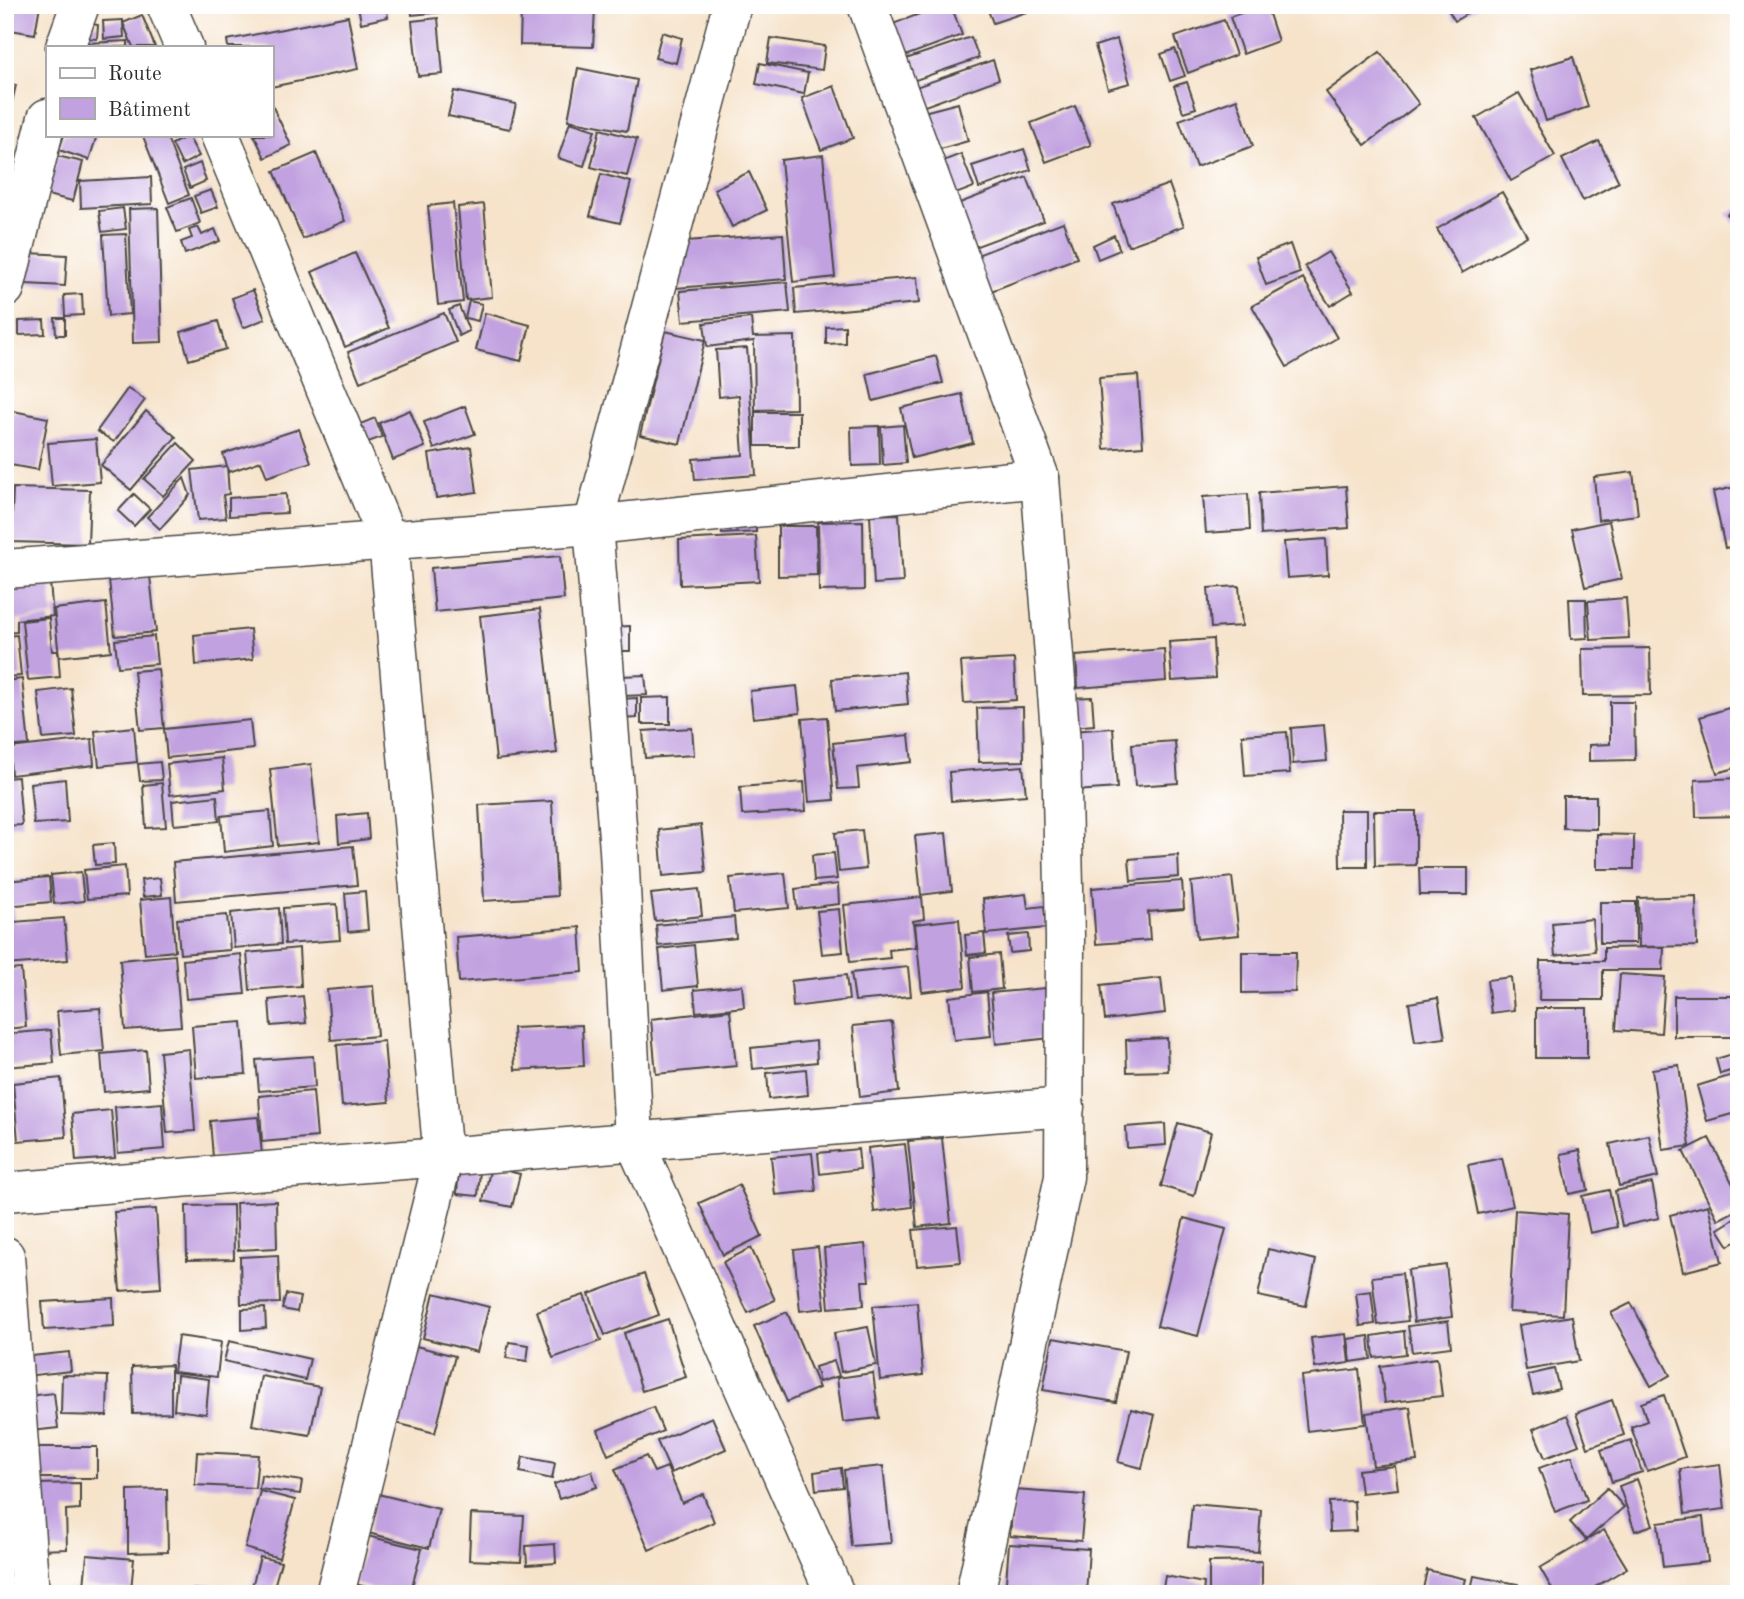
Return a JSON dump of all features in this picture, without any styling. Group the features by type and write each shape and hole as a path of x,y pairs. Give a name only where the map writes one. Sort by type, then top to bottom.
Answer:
{"street":[{"path":"65,46 80,5"},
{"path":"166,5 184,46"},
{"path":"732,5 593,525 619,850 634,1140 835,1594"},
{"path":"867,5 1040,478 1061,744 1065,937 1064,1177 975,1594"},
{"path":"5,288 46,122"},
{"path":"220,136 388,540 443,1159 335,1594"},
{"path":"5,569 593,525 1040,478"},
{"path":"5,1192 443,1159 634,1140 1065,1107"},
{"path":"5,1256 30,1594"}],"building":[{"path":"15,5 40,5 35,34 10,30"},
{"path":"358,5 386,5 388,17 361,23"},
{"path":"411,5 441,5 442,12 412,15"},
{"path":"943,5 951,5 962,35 897,59 885,27"},
{"path":"986,5 1027,5 1029,11 993,23"},
{"path":"1266,5 1278,41 1243,54 1230,17"},
{"path":"1445,5 1481,5 1455,21"},
{"path":"521,8 595,9 593,47 520,45"},
{"path":"142,15 155,46 133,46 123,23"},
{"path":"348,16 358,69 273,87 273,46 228,46 227,40"},
{"path":"438,18 443,74 418,76 412,21"},
{"path":"123,20 124,37 104,39 103,21"},
{"path":"1224,20 1236,55 1188,73 1175,37"},
{"path":"86,23 98,25 97,39 85,38"},
{"path":"662,32 682,38 676,63 655,58"},
{"path":"971,37 979,58 904,84 897,62"},
{"path":"771,38 825,46 822,70 767,63"},
{"path":"1117,39 1130,83 1108,89 1095,46"},
{"path":"128,41 128,46 87,46 87,43"},
{"path":"1175,49 1185,76 1170,81 1161,54"},
{"path":"1380,52 1419,104 1365,145 1326,92"},
{"path":"1573,57 1588,107 1546,121 1530,70"},
{"path":"993,60 999,79 914,110 907,90"},
{"path":"760,63 808,73 804,94 756,84"},
{"path":"578,68 637,80 627,131 568,120"},
{"path":"1187,82 1196,108 1183,112 1174,86"},
{"path":"5,83 16,85 10,111 5,110"},
{"path":"834,86 853,138 821,150 802,98"},
{"path":"454,91 516,104 510,129 448,116"},
{"path":"1519,93 1555,156 1511,181 1476,118"},
{"path":"1237,99 1253,146 1196,167 1179,120"},
{"path":"958,103 968,141 926,153 916,114"},
{"path":"1075,106 1091,145 1046,162 1031,123"},
{"path":"273,107 291,145 265,158 254,136 273,136"},
{"path":"570,122 595,130 584,166 558,158"},
{"path":"600,129 637,139 627,176 591,167"},
{"path":"64,136 97,136 89,160 59,150"},
{"path":"143,136 166,136 189,195 169,203"},
{"path":"188,136 199,156 182,165 172,144"},
{"path":"1599,141 1619,182 1583,201 1562,159"},
{"path":"1024,149 1031,170 979,188 972,166"},
{"path":"316,153 345,221 303,239 274,171"},
{"path":"961,154 974,187 948,197 935,164"},
{"path":"823,155 835,277 793,282 781,160"},
{"path":"57,156 83,162 73,201 47,195"},
{"path":"200,163 206,181 190,188 183,170"},
{"path":"749,172 767,210 732,227 714,189"},
{"path":"601,174 631,182 620,223 590,216"},
{"path":"151,177 152,204 81,208 80,181"},
{"path":"1027,177 1044,221 969,249 952,206"},
{"path":"1169,184 1184,226 1128,246 1113,204"},
{"path":"211,190 218,207 201,213 194,196"},
{"path":"1502,192 1527,236 1462,273 1437,229"},
{"path":"191,198 200,223 177,232 167,207"},
{"path":"453,203 463,302 438,305 428,206"},
{"path":"484,204 492,297 466,300 458,207"},
{"path":"1739,206 1739,230 1727,214"},
{"path":"123,208 126,229 102,232 99,211"},
{"path":"158,208 162,342 133,343 129,209"},
{"path":"1063,222 1077,258 986,293 972,257"},
{"path":"198,227 202,235 215,229 220,241 185,254 181,242 192,238 189,230"},
{"path":"126,234 130,314 108,316 103,235"},
{"path":"783,234 786,279 676,288 673,242"},
{"path":"1114,235 1120,250 1098,259 1093,245"},
{"path":"1290,244 1300,273 1266,285 1256,257"},
{"path":"1328,252 1353,292 1330,306 1305,266"},
{"path":"28,253 67,255 65,286 26,284"},
{"path":"355,253 389,328 345,347 312,272"},
{"path":"917,277 919,303 796,314 794,288"},
{"path":"1303,278 1337,338 1287,367 1252,306"},
{"path":"787,282 790,312 683,321 680,291"},
{"path":"253,290 265,319 243,328 232,298"},
{"path":"82,294 83,315 65,316 64,295"},
{"path":"469,301 482,304 478,321 465,318"},
{"path":"459,306 469,331 459,336 449,310"},
{"path":"444,313 456,342 360,382 348,352"},
{"path":"485,313 530,325 521,361 476,350"},
{"path":"55,318 65,318 65,335 56,335"},
{"path":"751,318 753,337 795,336 796,409 755,410 754,341 707,347 704,323"},
{"path":"44,320 45,334 19,335 19,321"},
{"path":"218,321 226,349 189,360 181,332"},
{"path":"845,326 845,343 826,344 826,327"},
{"path":"665,331 705,340 680,444 640,435"},
{"path":"747,348 756,475 695,480 693,459 743,455 739,395 719,397 716,350"},
{"path":"936,356 943,383 873,401 867,374"},
{"path":"1138,375 1143,446 1104,449 1099,378"},
{"path":"128,388 145,400 114,442 97,431"},
{"path":"962,394 973,443 912,458 901,408"},
{"path":"465,406 475,434 434,449 424,422"},
{"path":"410,410 425,447 393,460 379,423"},
{"path":"13,411 48,418 38,470 5,464"},
{"path":"146,411 176,437 131,490 101,465"},
{"path":"755,412 799,412 799,446 755,446"},
{"path":"375,418 382,437 360,445 353,427"},
{"path":"903,425 906,463 883,465 881,427"},
{"path":"879,426 880,465 852,466 851,427"},
{"path":"299,429 311,462 267,477 261,461 229,472 223,454"},
{"path":"96,439 100,482 52,486 48,443"},
{"path":"178,443 196,461 163,496 144,479"},
{"path":"471,447 477,492 436,498 429,454"},
{"path":"227,466 229,494 223,495 226,518 198,520 192,470"},
{"path":"1633,472 1638,515 1598,520 1594,477"},
{"path":"184,478 190,495 160,529 147,517"},
{"path":"1346,486 1349,528 1261,535 1259,493"},
{"path":"1739,486 1739,545 1725,548 1713,492"},
{"path":"13,488 90,490 88,544 11,542"},
{"path":"134,494 150,509 134,526 118,511"},
{"path":"286,494 287,513 229,516 229,498"},
{"path":"1248,494 1250,530 1206,533 1203,497"},
{"path":"899,514 903,582 874,584 870,515"},
{"path":"756,515 756,532 722,534 721,517"},
{"path":"863,521 864,590 819,591 818,522"},
{"path":"1609,521 1622,579 1585,587 1572,529"},
{"path":"778,526 816,526 817,575 778,576"},
{"path":"756,536 759,581 680,585 679,540"},
{"path":"1326,539 1328,575 1287,578 1284,542"},
{"path":"560,556 564,599 435,612 431,568"},
{"path":"49,571 53,616 17,620 17,632 5,633 5,575"},
{"path":"150,576 156,632 115,636 109,580"},
{"path":"1239,586 1242,626 1211,628 1208,588"},
{"path":"1626,598 1629,638 1591,640 1588,601"},
{"path":"1569,599 1586,599 1587,638 1571,639"},
{"path":"106,603 111,651 59,657 54,609"},
{"path":"540,609 557,753 496,760 480,616"},
{"path":"49,618 52,651 58,651 60,677 28,680 22,621"},
{"path":"630,626 630,651 608,651 607,627"},
{"path":"250,629 253,659 196,665 194,635"},
{"path":"17,635 21,676 5,677 5,636"},
{"path":"154,636 157,664 118,667 115,640"},
{"path":"1213,639 1215,678 1172,681 1169,642"},
{"path":"1650,648 1651,695 1583,696 1582,649"},
{"path":"1164,649 1166,681 1078,688 1076,656"},
{"path":"1014,659 1016,700 964,703 961,662"},
{"path":"158,669 164,728 140,730 134,671"},
{"path":"905,672 908,704 835,711 832,679"},
{"path":"645,675 647,695 621,696 620,676"},
{"path":"22,679 29,745 5,747 5,681"},
{"path":"797,686 800,713 753,718 750,691"},
{"path":"71,688 76,736 43,739 38,692"},
{"path":"670,697 670,724 641,724 641,698"},
{"path":"1092,697 1094,725 1072,727 1070,698"},
{"path":"637,698 637,718 620,719 620,699"},
{"path":"1610,702 1634,702 1635,760 1589,761 1589,745 1610,744"},
{"path":"1738,705 1739,767 1717,773 1700,717"},
{"path":"1023,707 1024,761 979,762 977,708"},
{"path":"827,717 834,800 809,802 802,719"},
{"path":"250,720 253,749 167,758 164,729"},
{"path":"1324,725 1327,761 1293,764 1291,728"},
{"path":"134,727 137,762 99,766 95,731"},
{"path":"692,728 694,755 645,758 643,731"},
{"path":"1113,728 1117,788 1075,791 1071,731"},
{"path":"1287,732 1290,773 1245,776 1242,735"},
{"path":"909,735 912,762 857,768 859,788 838,789 833,743"},
{"path":"92,739 94,765 11,775 9,748"},
{"path":"1175,741 1178,783 1135,786 1132,744"},
{"path":"222,758 225,789 170,795 167,764"},
{"path":"160,762 162,780 140,781 138,764"},
{"path":"311,764 319,842 278,846 270,769"},
{"path":"1023,766 1026,795 951,801 949,772"},
{"path":"18,777 22,825 5,826 5,778"},
{"path":"1739,778 1739,816 1696,817 1695,780"},
{"path":"65,779 68,822 34,824 30,783"},
{"path":"804,782 806,811 742,815 740,787"},
{"path":"162,783 166,827 146,828 143,785"},
{"path":"217,796 219,821 174,825 172,801"},
{"path":"1563,796 1596,796 1596,829 1563,828"},
{"path":"552,801 557,896 484,901 479,805"},
{"path":"1339,810 1367,810 1367,867 1340,867"},
{"path":"270,811 273,846 224,852 221,816"},
{"path":"1374,811 1416,811 1416,865 1375,866"},
{"path":"367,813 369,839 339,843 337,816"},
{"path":"701,825 706,872 663,876 659,830"},
{"path":"862,830 866,869 839,872 835,833"},
{"path":"946,833 952,891 921,895 915,836"},
{"path":"1597,834 1634,835 1634,869 1597,869"},
{"path":"114,843 115,864 95,865 93,845"},
{"path":"353,846 357,885 176,901 173,862"},
{"path":"834,853 837,879 814,881 812,855"},
{"path":"1178,855 1179,877 1131,881 1129,859"},
{"path":"125,866 127,896 87,899 84,870"},
{"path":"1419,868 1468,868 1468,895 1420,895"},
{"path":"81,872 84,901 54,904 51,875"},
{"path":"785,873 789,908 734,913 730,878"},
{"path":"49,877 51,902 5,906 5,881"},
{"path":"1232,877 1239,935 1197,939 1191,882"},
{"path":"160,878 162,895 143,897 141,880"},
{"path":"1182,881 1184,909 1148,912 1150,940 1096,944 1092,888"},
{"path":"838,884 839,904 797,909 795,889"},
{"path":"699,889 702,916 655,921 651,894"},
{"path":"365,891 368,930 348,932 345,893"},
{"path":"1026,894 1028,908 1044,906 1046,928 986,934 983,899"},
{"path":"1696,896 1697,946 1639,947 1638,898"},
{"path":"171,897 175,951 145,954 140,900"},
{"path":"922,897 924,919 913,921 916,947 889,950 890,958 850,962 844,905"},
{"path":"1600,902 1636,902 1636,943 1600,943"},
{"path":"337,904 340,940 285,944 283,908"},
{"path":"279,908 281,944 234,948 231,913"},
{"path":"5,909 13,909 14,922 64,918 68,960 5,965"},
{"path":"839,909 843,952 822,954 817,911"},
{"path":"227,915 230,950 180,954 177,919"},
{"path":"734,917 736,938 658,946 656,925"},
{"path":"959,919 965,987 922,992 915,924"},
{"path":"1592,919 1595,951 1555,956 1552,923"},
{"path":"580,927 583,972 459,982 456,937"},
{"path":"984,933 986,953 967,955 965,935"},
{"path":"1028,934 1029,951 1010,953 1008,936"},
{"path":"694,945 698,986 663,990 659,949"},
{"path":"1664,947 1663,970 1603,970 1603,1000 1539,1000 1540,961 1604,961 1604,948"},
{"path":"299,948 301,986 250,990 247,953"},
{"path":"1242,952 1296,952 1295,992 1242,993"},
{"path":"241,954 245,994 186,999 183,960"},
{"path":"999,954 1002,989 973,992 970,957"},
{"path":"175,955 181,1026 125,1030 120,960"},
{"path":"908,967 911,996 855,1001 851,973"},
{"path":"21,969 26,1027 5,1029 5,970"},
{"path":"1620,974 1665,977 1661,1033 1616,1030"},
{"path":"846,975 849,1000 793,1007 791,981"},
{"path":"1511,977 1514,1010 1491,1013 1487,980"},
{"path":"1161,978 1165,1013 1105,1020 1101,985"},
{"path":"742,985 744,1007 696,1012 694,990"},
{"path":"373,986 377,1036 331,1040 327,990"},
{"path":"1045,988 1050,1038 996,1044 991,993"},
{"path":"987,992 991,1036 954,1040 949,997"},
{"path":"303,996 306,1023 271,1026 269,1000"},
{"path":"1674,996 1739,996 1739,1037 1674,1037"},
{"path":"1438,998 1445,1038 1415,1042 1409,1003"},
{"path":"100,1008 104,1051 61,1055 57,1011"},
{"path":"1536,1008 1587,1008 1587,1058 1536,1058"},
{"path":"730,1010 736,1066 656,1074 651,1019"},
{"path":"242,1022 246,1074 196,1078 192,1026"},
{"path":"892,1022 899,1092 860,1097 853,1026"},
{"path":"582,1025 584,1066 515,1070 513,1028"},
{"path":"51,1030 54,1063 5,1067 5,1034"},
{"path":"1167,1038 1168,1071 1127,1072 1126,1040"},
{"path":"384,1041 389,1102 342,1106 337,1045"},
{"path":"816,1041 817,1062 753,1069 751,1048"},
{"path":"189,1049 195,1131 167,1133 160,1052"},
{"path":"146,1050 149,1088 104,1092 101,1054"},
{"path":"1733,1054 1737,1069 1720,1074 1716,1059"},
{"path":"313,1056 315,1087 259,1091 256,1060"},
{"path":"1679,1065 1690,1146 1663,1150 1652,1069"},
{"path":"806,1069 808,1095 769,1099 767,1073"},
{"path":"1739,1073 1739,1112 1707,1121 1697,1086"},
{"path":"61,1078 66,1137 18,1141 13,1083"},
{"path":"313,1091 317,1137 262,1142 259,1096"},
{"path":"162,1103 165,1149 118,1153 115,1107"},
{"path":"111,1110 115,1158 76,1161 72,1114"},
{"path":"258,1117 262,1154 213,1157 210,1121"},
{"path":"1178,1123 1211,1132 1194,1196 1161,1186"},
{"path":"1165,1124 1166,1145 1127,1148 1126,1127"},
{"path":"1649,1135 1658,1177 1619,1186 1610,1144"},
{"path":"942,1138 951,1223 917,1227 908,1141"},
{"path":"1709,1138 1739,1196 1739,1209 1718,1220 1683,1151"},
{"path":"905,1144 912,1207 874,1212 868,1148"},
{"path":"858,1149 860,1169 820,1174 818,1153"},
{"path":"1580,1150 1588,1190 1569,1194 1561,1154"},
{"path":"812,1153 816,1191 775,1195 771,1157"},
{"path":"1502,1158 1513,1206 1478,1214 1468,1165"},
{"path":"491,1167 520,1174 512,1207 483,1201"},
{"path":"459,1168 480,1170 478,1196 457,1194"},
{"path":"1652,1183 1659,1218 1622,1226 1615,1191"},
{"path":"739,1185 762,1236 723,1255 699,1203"},
{"path":"1609,1190 1617,1227 1590,1233 1582,1196"},
{"path":"276,1201 277,1248 238,1250 236,1203"},
{"path":"233,1205 234,1259 187,1260 186,1206"},
{"path":"1708,1205 1722,1262 1683,1272 1670,1215"},
{"path":"156,1209 161,1288 120,1291 114,1212"},
{"path":"1515,1210 1568,1214 1563,1315 1509,1312"},
{"path":"1739,1216 1739,1239 1729,1246 1718,1229"},
{"path":"1184,1218 1226,1229 1198,1336 1157,1326"},
{"path":"957,1226 961,1262 917,1266 913,1230"},
{"path":"865,1244 869,1281 862,1281 864,1305 829,1308 824,1248"},
{"path":"818,1247 825,1308 800,1311 794,1250"},
{"path":"751,1248 775,1300 748,1313 723,1262"},
{"path":"1268,1249 1316,1260 1306,1306 1258,1296"},
{"path":"278,1255 280,1303 241,1304 240,1257"},
{"path":"1446,1265 1452,1317 1414,1322 1408,1270"},
{"path":"1402,1273 1408,1321 1378,1325 1372,1277"},
{"path":"644,1274 659,1315 605,1335 589,1294"},
{"path":"1371,1291 1375,1324 1360,1326 1356,1293"},
{"path":"434,1293 489,1307 477,1352 423,1338"},
{"path":"286,1294 300,1297 297,1312 282,1309"},
{"path":"584,1295 601,1341 553,1358 537,1311"},
{"path":"113,1298 114,1326 44,1330 42,1302"},
{"path":"917,1302 923,1375 880,1380 873,1306"},
{"path":"1631,1303 1670,1375 1651,1386 1611,1313"},
{"path":"265,1308 266,1328 242,1330 242,1309"},
{"path":"787,1312 819,1388 787,1402 754,1326"},
{"path":"1572,1316 1579,1361 1526,1370 1519,1325"},
{"path":"668,1319 686,1377 642,1391 624,1333"},
{"path":"1448,1321 1451,1347 1412,1352 1408,1326"},
{"path":"868,1327 876,1365 841,1372 834,1333"},
{"path":"1404,1331 1406,1354 1374,1358 1372,1336"},
{"path":"1346,1334 1349,1363 1315,1368 1311,1338"},
{"path":"178,1336 221,1342 217,1377 173,1372"},
{"path":"1369,1336 1371,1359 1351,1362 1348,1339"},
{"path":"1053,1338 1126,1351 1116,1402 1043,1390"},
{"path":"229,1341 310,1359 305,1380 224,1361"},
{"path":"509,1342 529,1345 527,1361 506,1358"},
{"path":"412,1345 455,1356 435,1433 392,1422"},
{"path":"69,1352 71,1371 25,1376 23,1357"},
{"path":"1437,1358 1442,1396 1385,1403 1380,1366"},
{"path":"834,1361 839,1376 819,1382 815,1367"},
{"path":"171,1365 171,1413 133,1414 132,1367"},
{"path":"1359,1369 1365,1424 1307,1431 1301,1376"},
{"path":"1554,1369 1559,1389 1533,1395 1528,1375"},
{"path":"873,1373 879,1418 843,1422 837,1378"},
{"path":"62,1375 108,1376 107,1416 61,1415"},
{"path":"177,1375 209,1379 206,1414 174,1410"},
{"path":"261,1376 320,1387 310,1435 252,1425"},
{"path":"54,1393 58,1428 22,1432 19,1397"},
{"path":"1664,1395 1685,1457 1647,1471 1631,1427 1647,1421 1641,1403"},
{"path":"1612,1400 1624,1435 1588,1448 1576,1413"},
{"path":"653,1407 663,1431 608,1455 598,1430"},
{"path":"1410,1407 1417,1461 1373,1466 1366,1413"},
{"path":"1131,1409 1155,1415 1142,1468 1118,1462"},
{"path":"1567,1415 1579,1445 1545,1458 1533,1429"},
{"path":"712,1417 726,1449 671,1473 657,1441"},
{"path":"1631,1440 1642,1472 1612,1482 1601,1450"},
{"path":"37,1447 97,1447 97,1478 36,1478"},
{"path":"197,1452 258,1455 255,1488 195,1485"},
{"path":"646,1456 654,1472 667,1467 682,1503 703,1494 714,1522 649,1550 615,1469"},
{"path":"1572,1456 1587,1500 1555,1512 1539,1468"},
{"path":"523,1457 555,1463 552,1479 520,1472"},
{"path":"1720,1464 1725,1509 1685,1514 1680,1469"},
{"path":"883,1466 891,1543 851,1546 844,1470"},
{"path":"1395,1466 1398,1489 1361,1493 1358,1470"},
{"path":"841,1468 843,1487 816,1490 814,1472"},
{"path":"592,1471 597,1487 559,1499 554,1484"},
{"path":"261,1475 302,1481 300,1494 259,1489"},
{"path":"1637,1479 1653,1525 1635,1531 1619,1486"},
{"path":"80,1483 80,1509 66,1510 67,1549 38,1550 37,1484"},
{"path":"1607,1488 1624,1507 1586,1540 1570,1522"},
{"path":"167,1489 168,1552 128,1553 128,1490"},
{"path":"1014,1490 1085,1495 1081,1541 1010,1536"},
{"path":"260,1491 295,1500 279,1558 245,1548"},
{"path":"378,1494 439,1509 429,1548 368,1533"},
{"path":"1354,1501 1356,1531 1330,1532 1329,1502"},
{"path":"1192,1504 1261,1510 1258,1552 1188,1547"},
{"path":"471,1514 524,1516 521,1562 469,1560"},
{"path":"1703,1517 1708,1562 1663,1567 1658,1523"},
{"path":"1604,1530 1627,1568 1583,1594 1555,1594 1540,1568"},
{"path":"367,1536 422,1549 410,1594 394,1594 355,1584"},
{"path":"555,1544 556,1563 527,1565 526,1546"},
{"path":"1009,1544 1089,1549 1086,1594 1005,1594"},
{"path":"87,1555 134,1559 131,1590 84,1586"},
{"path":"260,1557 281,1562 272,1594 250,1594"},
{"path":"1262,1561 1262,1594 1209,1594 1209,1562"},
{"path":"1427,1570 1466,1579 1462,1594 1422,1594"},
{"path":"1165,1576 1204,1583 1203,1594 1162,1594"},
{"path":"1474,1576 1518,1584 1517,1594 1470,1594"},
{"path":"48,1588 82,1592 82,1594 47,1594"},
{"path":"177,1589 242,1591 242,1594 177,1594"}]}
